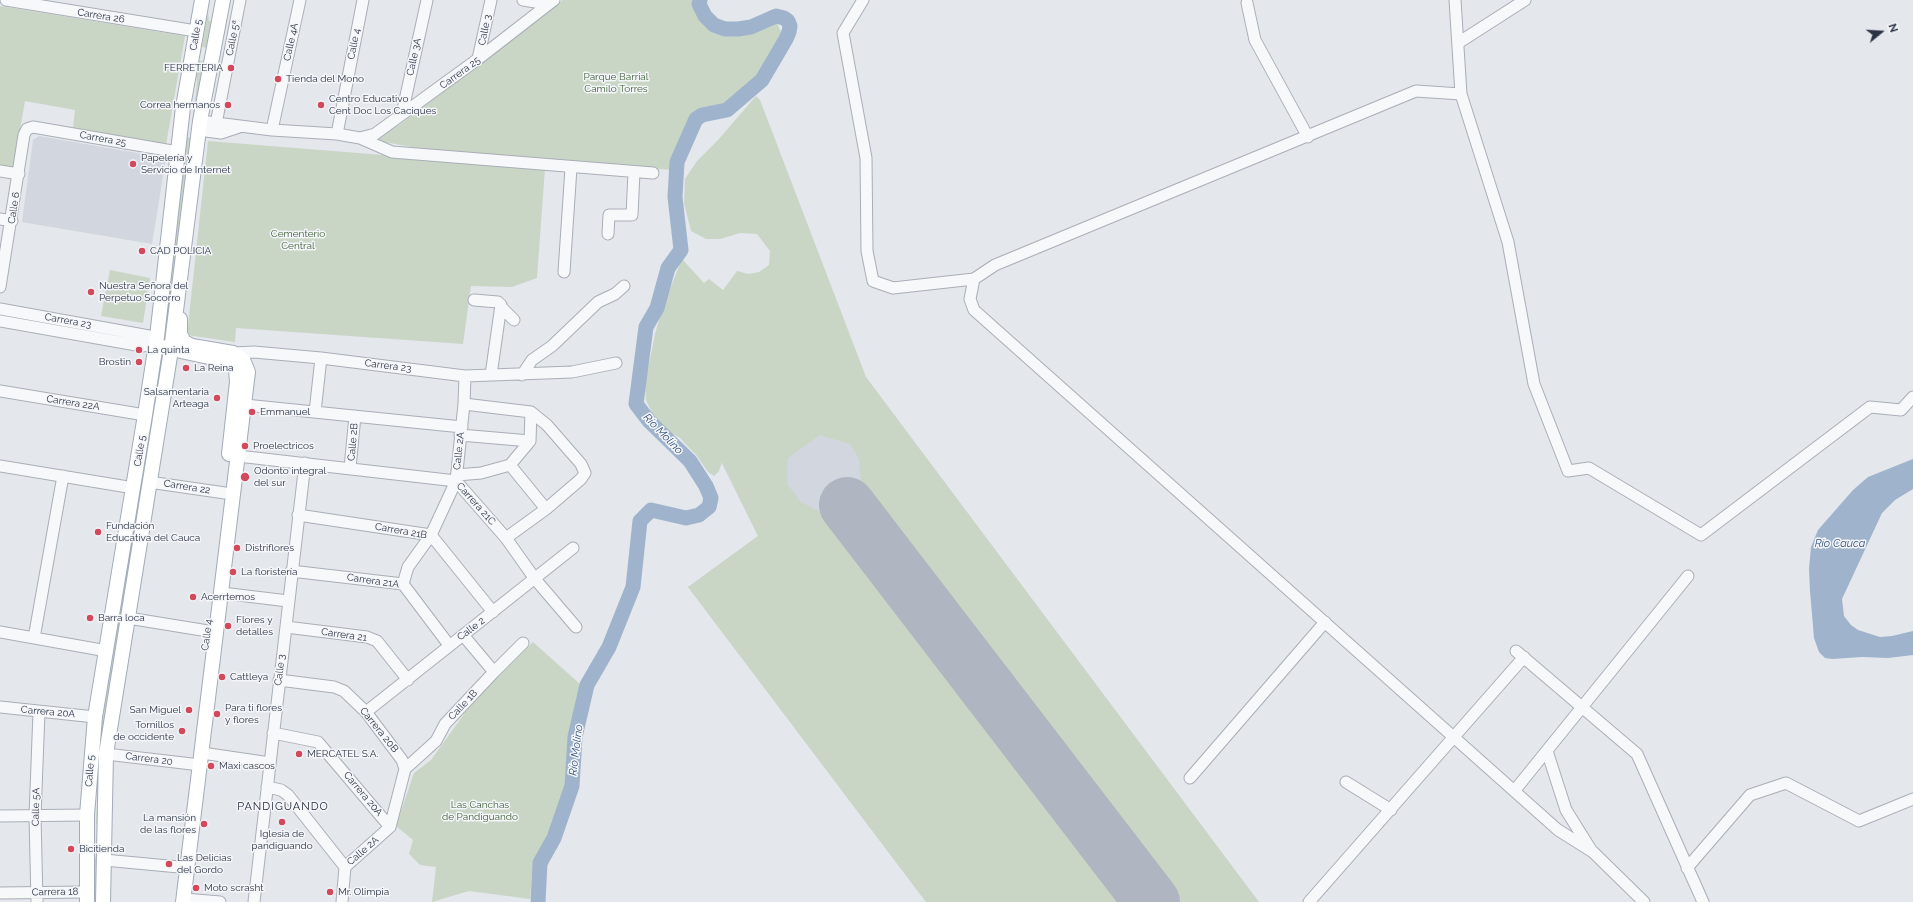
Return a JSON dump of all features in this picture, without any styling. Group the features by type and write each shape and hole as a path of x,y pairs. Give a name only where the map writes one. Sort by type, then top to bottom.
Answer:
{"main road":[{"name":"Calle 5","path":"87,897 87,815 95,717 134,488 156,344 183,107 202,0"},
{"name":"Calle 5","path":"103,902 106,754 171,350 177,293 200,126 223,0"},
{"path":"195,38 198,49 203,51 214,47"},
{"path":"183,107 186,128 191,132 200,126"},
{"name":"Calle 5","path":"177,293 181,311 180,334"},
{"name":"Carrera 23","path":"180,334 184,342 192,346 233,353"},
{"name":"Carrera 23","path":"156,344 171,350 223,360 229,362 242,371"},
{"path":"233,353 243,360 242,371"},
{"name":"Calle 4","path":"181,901 179,867 202,753 245,405 242,371"},
{"name":"Calle 4","path":"181,901 191,807 192,764 237,382 242,371"},
{"path":"221,519 228,541"},
{"path":"128,521 137,556"},
{"path":"87,858 105,820"}],"street":[{"name":"Carrera 26","path":"6,0 48,4 195,38"},
{"name":"Calle 5ª","path":"216,124 240,0"},
{"name":"Calle 4A","path":"272,130 300,0"},
{"name":"Calle 4","path":"337,134 363,0"},
{"name":"Calle 3A","path":"402,114 427,0"},
{"name":"Calle 3","path":"478,59 491,0"},
{"path":"523,0 551,2"},
{"path":"863,0 843,33 866,158 866,251 873,281 893,288 974,280 995,265 1308,137 1416,91 1461,94"},
{"path":"1455,0 1461,94 1508,242 1534,384 1568,471 1589,468 1701,535 1870,407 1901,410 1913,397"},
{"path":"1458,43 1526,0"},
{"name":"Carrera 25","path":"200,126 216,124 272,130 337,134 360,138 375,134 478,59 551,2"},
{"path":"1247,3 1255,40 1308,137"},
{"name":"Carrera 25","path":"200,126 221,133 242,126"},
{"name":"Carrera 25","path":"27,129 33,127 178,152"},
{"name":"Calle 6","path":"0,287 12,221 24,135 27,129"},
{"path":"360,138 392,152 571,168 652,173"},
{"path":"564,272 571,168"},
{"path":"0,171 19,174"},
{"path":"608,234 609,215 632,215 634,172"},
{"path":"0,219 12,221"},
{"path":"974,280 970,299 974,310 1515,790 1558,830 1592,852 1644,902"},
{"path":"522,375 532,360 552,346 598,302 615,294 624,286"},
{"path":"474,300 498,302 514,320"},
{"path":"491,375 502,308"},
{"name":"Carrera 23","path":"0,309 149,336 156,344"},
{"name":"Carrera 23","path":"0,322 142,346 156,344"},
{"path":"242,371 254,352"},
{"name":"Carrera 23","path":"233,353 254,352 320,358 465,376 572,372 616,364"},
{"path":"315,412 320,358"},
{"name":"Calle 2A","path":"403,584 408,567 431,535 456,478 464,404 465,376"},
{"name":"Carrera 22A","path":"0,391 145,415"},
{"path":"464,404 531,412 546,425 581,464 585,473 546,509 506,538"},
{"path":"245,405 355,416 530,441"},
{"path":"456,478 510,465 530,441 531,412"},
{"name":"Calle 2B","path":"350,468 355,416"},
{"name":"Carrera 21C","path":"238,456 456,478 506,538 535,579 576,627"},
{"name":"Calle 3","path":"254,902 272,733 305,463"},
{"path":"510,465 546,509"},
{"path":"0,468 63,476 134,488"},
{"path":"34,638 63,476"},
{"name":"Carrera 22","path":"149,482 225,493"},
{"name":"Carrera 21B","path":"298,515 431,535 493,612"},
{"name":"Calle 2","path":"366,712 573,548"},
{"name":"Carrera 21A","path":"292,571 403,584 449,645"},
{"path":"1515,790 1688,576"},
{"path":"222,593 288,601"},
{"path":"128,618 208,631"},
{"path":"1190,778 1325,622"},
{"name":"Carrera 21","path":"286,627 367,637 377,641 408,680"},
{"path":"0,632 107,651"},
{"path":"463,635 494,672"},
{"name":"Calle 1B","path":"405,769 436,741 445,724 523,643"},
{"path":"1309,902 1455,738 1520,654 1637,754 1703,902"},
{"name":"Carrera 20B","path":"279,680 334,687 344,691 366,712 402,760 405,769"},
{"name":"Carrera 20A","path":"0,707 95,717"},
{"name":"Calle 5A","path":"36,897 36,816 39,712"},
{"name":"Carrera 20A","path":"272,733 318,742 390,827"},
{"path":"1547,751 1566,810 1592,852"},
{"path":"202,753 270,763"},
{"name":"Carrera 20","path":"106,754 192,764"},
{"path":"390,827 405,769"},
{"path":"1346,782 1391,810"},
{"path":"1687,868 1750,795 1786,783 1859,821 1913,799"},
{"path":"267,787 281,790 288,795 345,867"},
{"path":"0,816 87,815"},
{"name":"Calle 2A","path":"342,902 345,867 390,827"},
{"path":"104,860 179,867"},
{"name":"Carrera 18","path":"0,893 36,897 87,897"},
{"path":"181,901 220,902"}],"shaded area":[{"path":"39,136 166,158 152,244 22,222 33,140"},
{"path":"833,406 1258,902 926,902 688,587 758,536 721,462"}],"green space":[{"name":"Parque Barrial Camilo Torres","path":"563,0 693,0 699,18 708,28 723,35 740,35 770,24 777,23 781,32 777,46 753,82 729,103 694,114 676,154 672,170 429,150 378,141 378,138 402,123"},
{"path":"0,6 185,36 166,145 73,128 75,110 25,101 13,169 0,167"},
{"path":"208,12 209,21 214,22 208,48 202,47"},
{"path":"197,60 206,62 192,125 197,82 195,68"},
{"path":"756,96 760,100 866,377 1259,902 1181,902 861,483 859,459 850,444 820,435 788,458 787,484 801,502 822,513 1119,902 926,902 688,587 758,536 722,462 719,471 714,476 708,472 697,456 680,438 665,429 654,417 646,400 645,384 655,334 663,306 682,259 704,283 709,279 723,290 737,271 748,274 759,272 769,265 770,251 757,234 740,233 720,239 706,239 691,231 684,203 685,179 697,161 718,140"},
{"path":"185,137 192,138 170,317 167,317"},
{"name":"Cementerio Central","path":"208,141 545,168 537,278 512,287 471,286 463,344 236,328 235,342 187,335"},
{"path":"110,270 150,278 143,323 101,316"},
{"path":"158,378 162,379 136,538 133,534"},
{"path":"127,567 130,568 101,821 96,824 102,722"},
{"name":"Las Canchas de Pandiguando","path":"533,642 580,684 571,724 567,783 550,830 533,862 530,899 469,891 432,902 436,867 420,865 409,854 413,840 396,826 414,773 431,760 472,703"},
{"path":"97,853 97,902 93,902 93,865"}],"water":[{"name":"Río Cauca","path":"1913,459 1913,489 1895,500 1882,513 1842,599 1844,616 1851,625 1858,630 1880,637 1913,631 1913,655 1888,658 1825,658 1819,652 1814,638 1810,591 1809,569 1811,547 1818,530 1853,490 1868,477"}],"waterway":[{"name":"Río Molino","path":"538,902 540,863 554,838 572,786 575,737 587,685 609,647 633,587 640,521 651,510 686,518 699,515 709,507 711,498 706,486 690,461 649,421 636,404 646,327 657,308 668,268 681,250 675,197 677,162 696,119 702,115 727,110 762,80 786,39 790,26 788,21 784,18 776,16 751,27 725,29 714,25 705,16 699,4 700,0"}],"runway":[{"path":"847,505 1152,902"}],"place":[{"name":"FERRETERIA","path":"231,68"},
{"name":"Tienda del Mono","path":"278,79"},
{"name":"Correa hermanos","path":"228,105"},
{"name":"Centro Educativo Cent Doc Los Caciques","path":"321,105"},
{"name":"Papelería y Servicio de Internet","path":"133,164"},
{"name":"CAD POLICIA","path":"142,251"},
{"name":"Nuestra Señora del Perpetuo Socorro","path":"91,292"},
{"name":"La quinta","path":"139,350"},
{"name":"Brostin","path":"139,362"},
{"name":"La Reina","path":"186,368"},
{"name":"Salsamentaria Arteaga","path":"217,398"},
{"name":"Emmanuel","path":"252,412"},
{"name":"Proelectricos","path":"245,446"},
{"name":"Odonto integral del sur","path":"245,477"},
{"name":"Fundación Educativa del Cauca","path":"98,532"},
{"name":"Distriflores","path":"237,548"},
{"name":"La floristería","path":"233,572"},
{"name":"Acerrtemos","path":"193,597"},
{"name":"Barra loca","path":"90,618"},
{"name":"Flores y detalles","path":"228,626"},
{"name":"Cattleya","path":"222,677"},
{"name":"San Miguel","path":"189,710"},
{"name":"Para ti flores y flores","path":"217,714"},
{"name":"Tornillos de occidente","path":"182,731"},
{"name":"MERCATEL S.A.","path":"299,754"},
{"name":"Maxi cascos","path":"211,766"},
{"name":"Iglesia de pandiguando","path":"282,822"},
{"name":"La mansión de las flores","path":"204,824"},
{"name":"Bicitienda","path":"71,849"},
{"name":"Las Delicias del Gordo","path":"169,864"},
{"name":"Moto scrasht","path":"196,888"},
{"name":"Mr. Olimpia","path":"330,892"}],"district":[{"name":"PANDIGUANDO","path":"283,807"}]}
